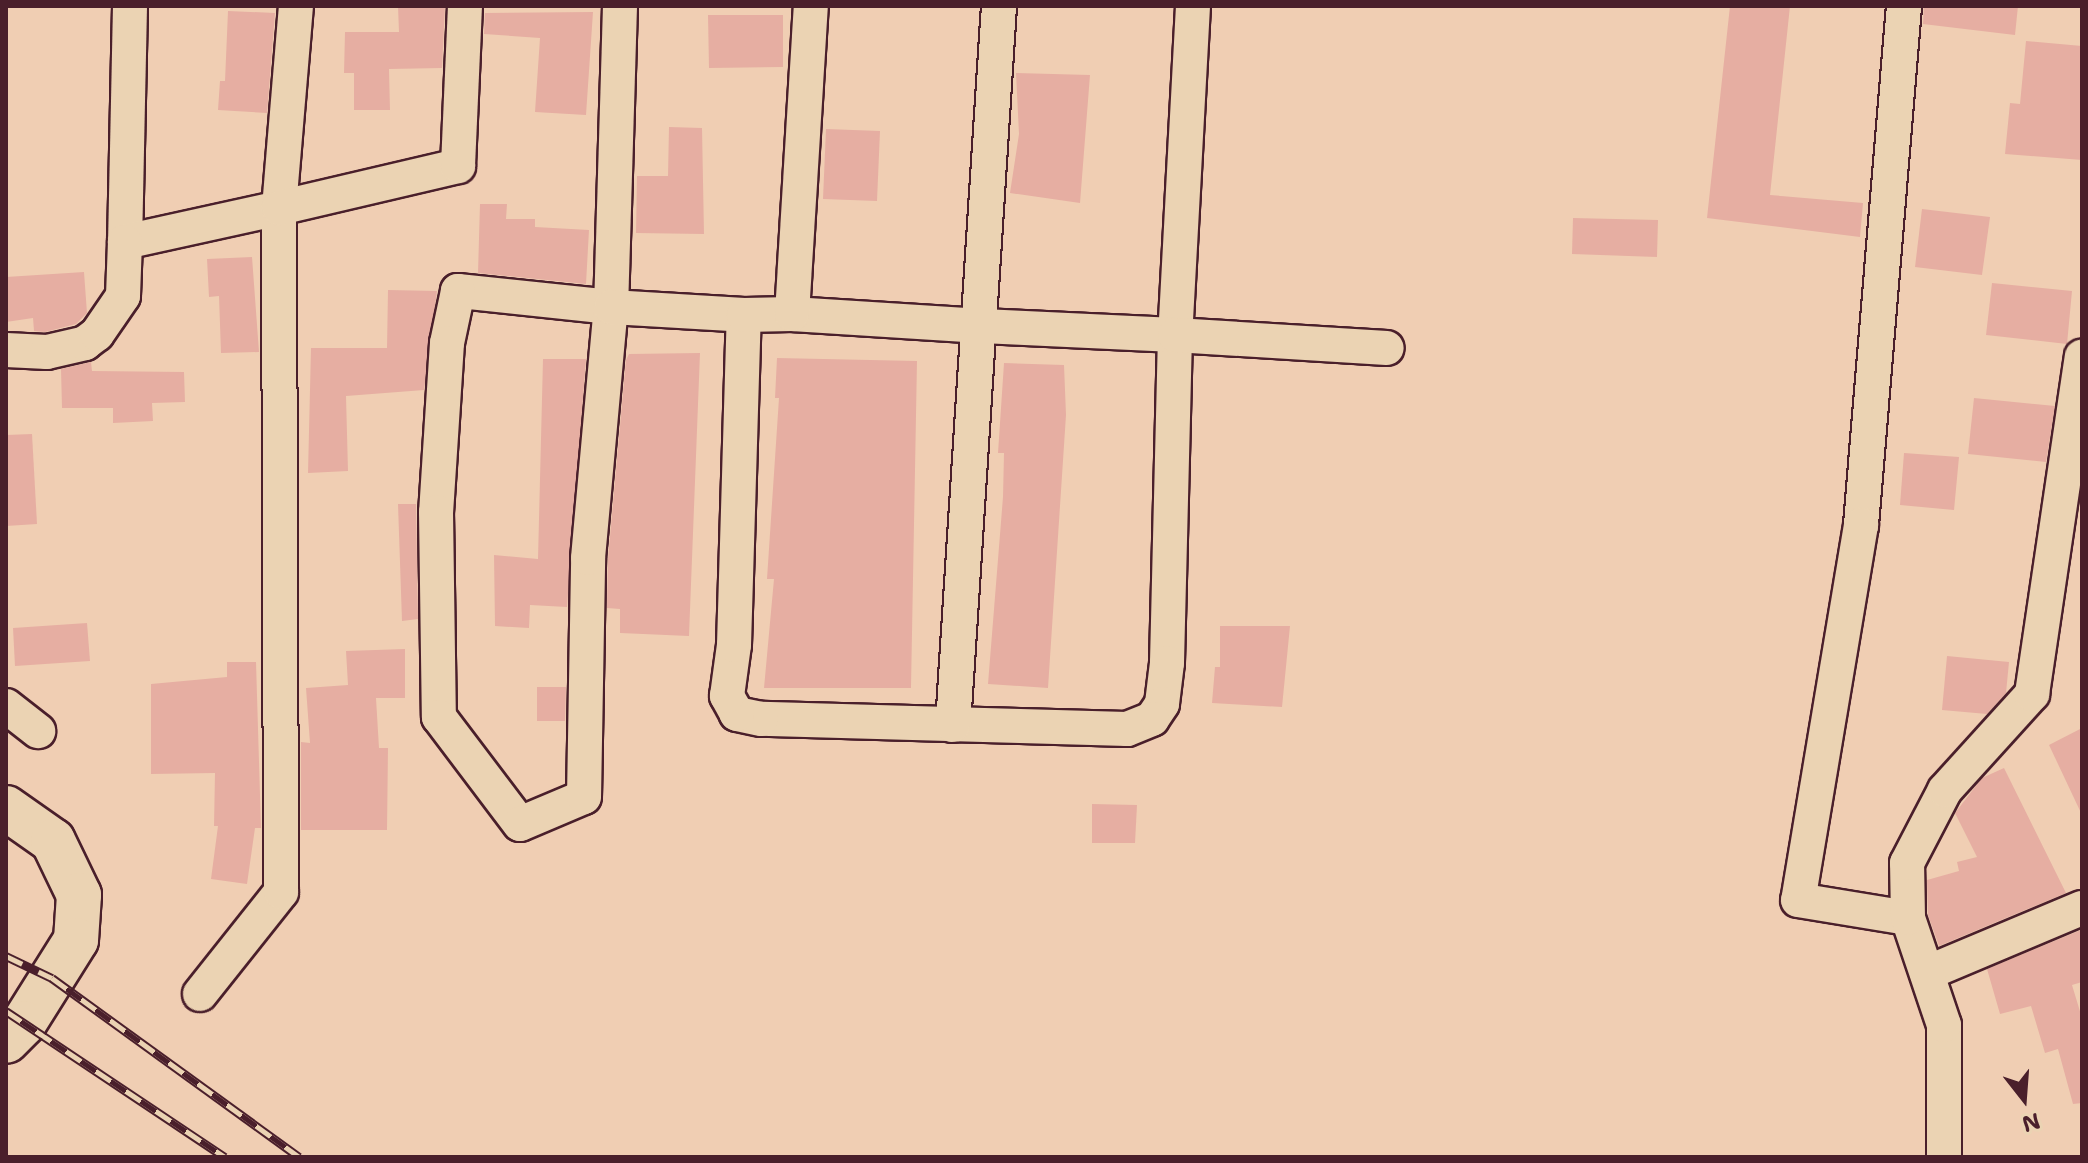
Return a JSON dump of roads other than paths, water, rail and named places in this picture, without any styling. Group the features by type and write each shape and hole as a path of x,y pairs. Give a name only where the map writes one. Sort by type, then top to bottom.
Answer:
{"street":[{"path":"6,350 47,352 85,343 97,334 123,296 130,6"},
{"path":"200,994 281,892 279,208 296,6"},
{"path":"125,242 458,166 465,6"},
{"path":"620,6 611,307 588,558 584,797 520,824 439,717 436,512 447,343 458,291 611,307 744,315 792,314 1387,348"},
{"path":"792,314 811,6"},
{"path":"953,725 982,326 999,6"},
{"path":"744,315 734,645 727,696 737,714 761,719 1127,729 1152,719 1162,704 1175,335 1193,6"},
{"path":"1904,6 1861,525 1798,900 1908,918"},
{"path":"1944,1157 1944,1025 1908,918 1907,863 1945,790 2032,694 2070,540 2082,357"},
{"path":"6,706 38,731"},
{"path":"6,808 53,841 79,895 76,940 24,1023 6,1041"},
{"path":"1927,973 2082,908"}],"railway":[{"path":"6,956 52,978 299,1157"},
{"path":"6,1011 225,1157"}]}
